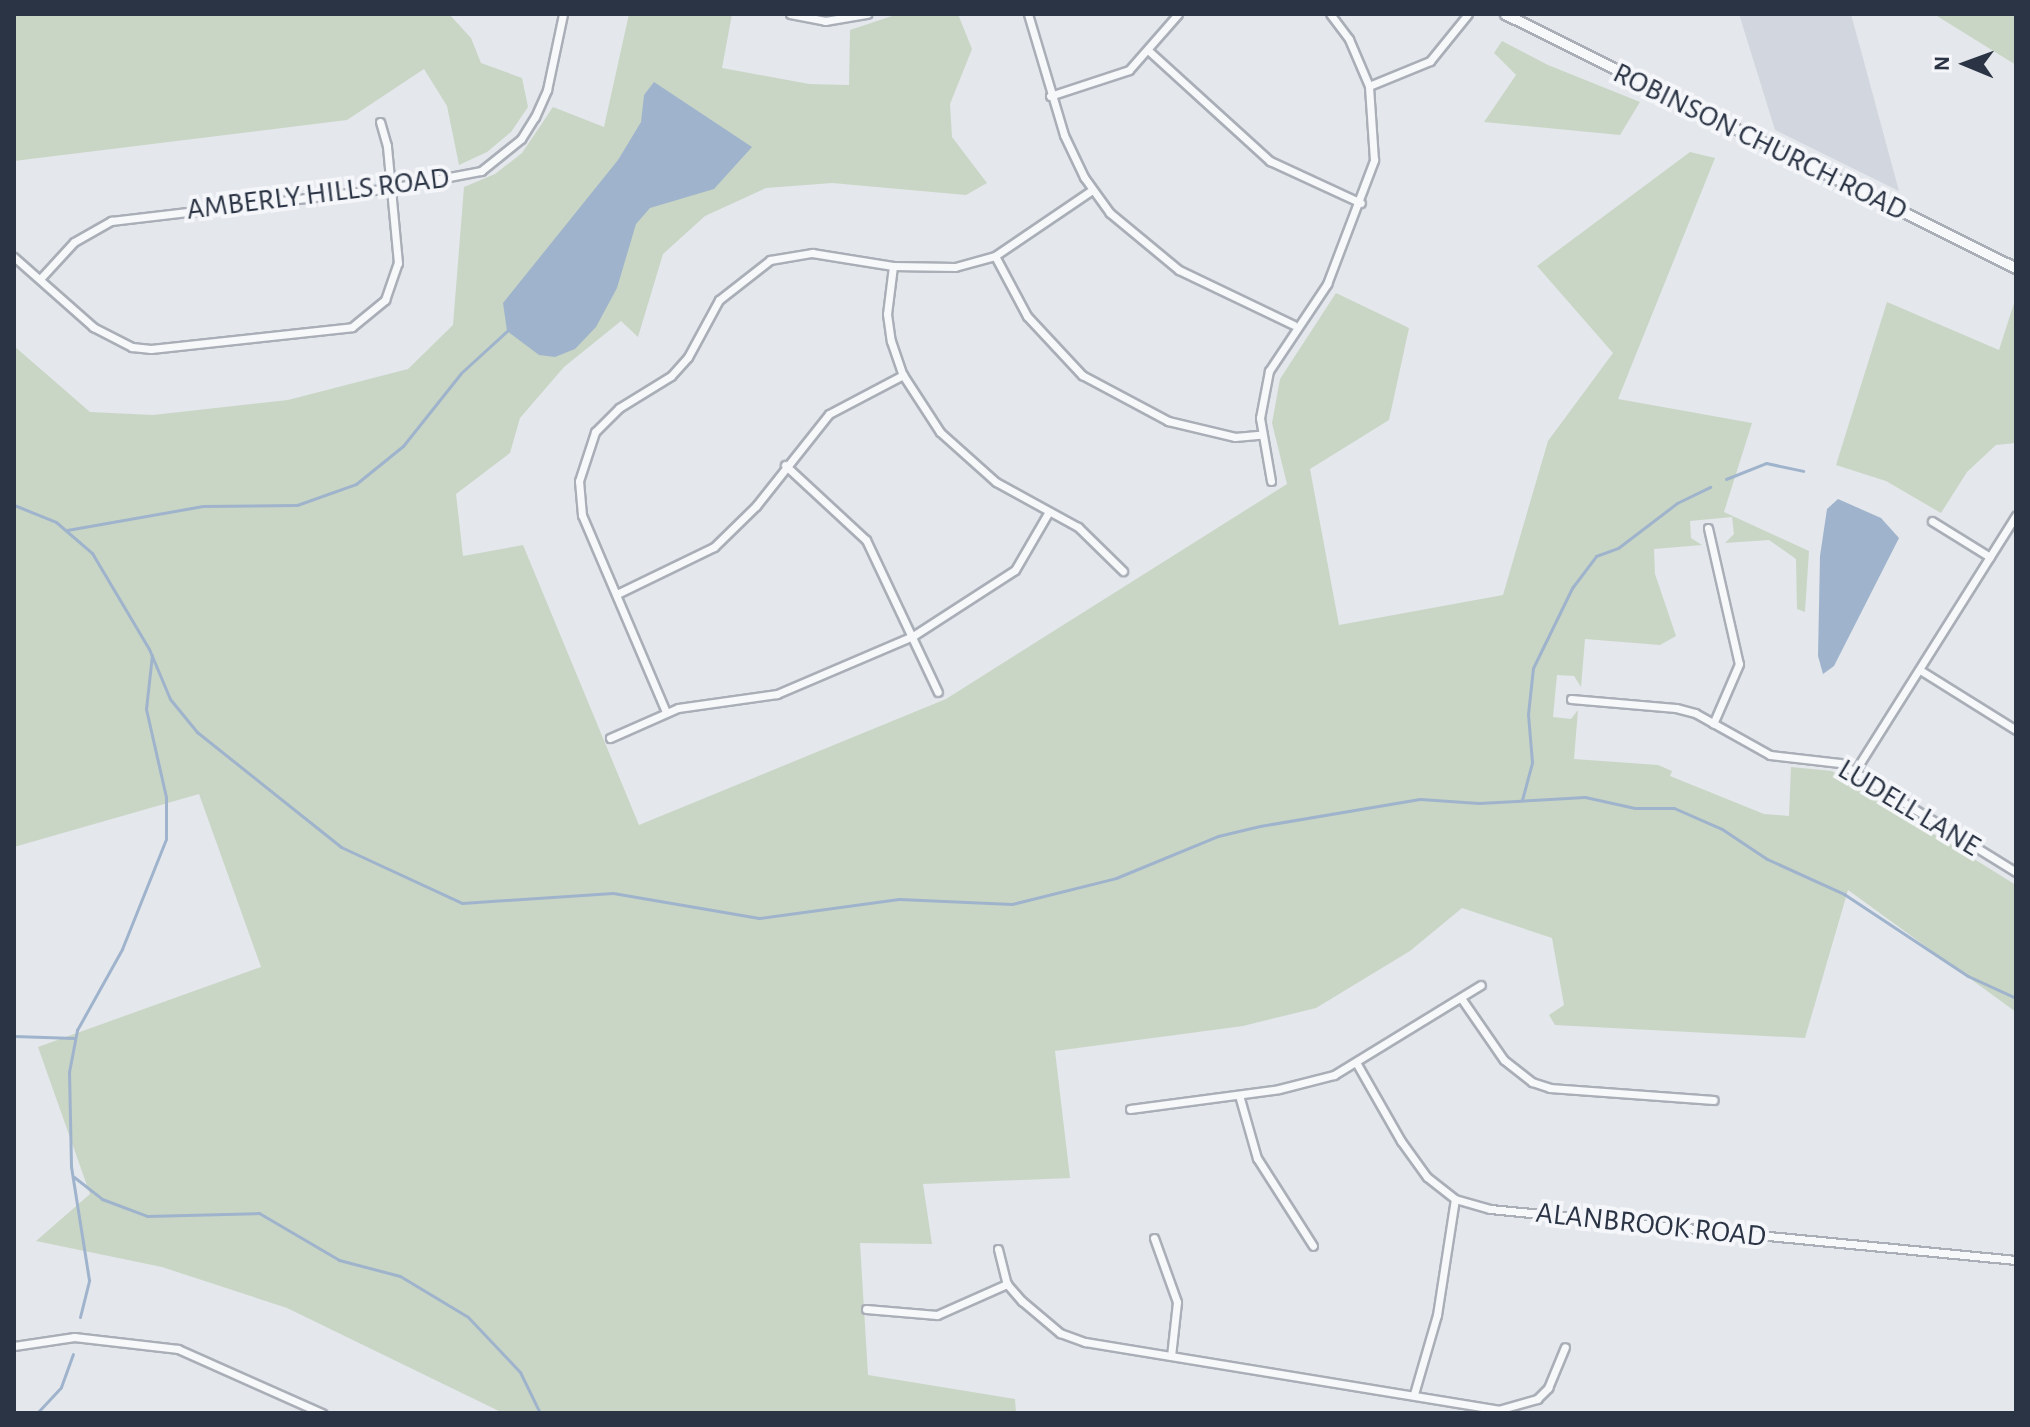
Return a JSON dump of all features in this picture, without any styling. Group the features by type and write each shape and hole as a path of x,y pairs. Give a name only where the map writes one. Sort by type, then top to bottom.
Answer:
{"street":[{"name":"AMBERLY HILLS ROAD","path":"40,279 74,242 111,221 391,188 481,171 521,139 547,90 563,14"},
{"path":"790,14 825,21 867,14"},
{"path":"1028,14 1050,96 1092,190 1154,253 1294,325"},
{"path":"1050,96 1111,79 1149,51 1178,14"},
{"path":"1271,481 1260,435 1269,371 1294,325 1327,284 1361,203 1376,135 1369,86 1349,39 1330,14"},
{"path":"1369,86 1430,61 1468,14"},
{"name":"ROBINSON CHURCH ROAD","path":"1505,14 2016,268"},
{"path":"1149,51 1270,161 1361,203"},
{"path":"14,257 93,327 132,347 151,349 352,327 376,311 393,284 398,263 391,188 380,122"},
{"path":"666,712 579,496 581,465 595,432 619,408 681,366 719,300 755,268 795,254 893,266 955,267 995,256 1092,190"},
{"path":"995,256 1027,316 1082,375 1168,421 1235,437 1260,435"},
{"path":"893,266 887,314 903,375 940,432 966,459 1048,513 1078,527 1123,571"},
{"path":"617,594 714,547 756,506 785,465 829,414 903,375"},
{"path":"785,465 866,540 938,692"},
{"path":"610,738 666,712 777,694 913,636 1015,570 1048,513"},
{"path":"1855,771 2016,515"},
{"path":"1932,521 1990,557"},
{"path":"1708,528 1739,664 1713,724"},
{"path":"1920,670 2016,730"},
{"name":"LUDELL LANE","path":"1571,699 1676,708 1770,755 1826,759 1855,771 2016,872"},
{"path":"1130,1109 1239,1095 1334,1075 1357,1064 1481,985"},
{"path":"1461,998 1504,1060 1532,1082 1550,1088 1714,1100"},
{"name":"ALANBROOK ROAD","path":"1357,1064 1401,1141 1427,1177 1455,1199 1490,1209 2016,1260"},
{"path":"1239,1095 1257,1158 1313,1246"},
{"path":"1414,1394 1437,1315 1455,1199"},
{"path":"1154,1238 1177,1302 1171,1356"},
{"path":"998,1249 1007,1284 1060,1333 1085,1342 1498,1410 1523,1406 1548,1388 1565,1347"},
{"path":"866,1309 937,1315 1007,1284"},
{"path":"14,1346 74,1337 178,1349 322,1413"}],"shaded area":[{"path":"1739,14 1851,14 1899,191 1775,130"}],"green space":[{"path":"14,14 449,14 471,38 481,63 522,78 528,107 511,132 487,152 459,165 447,106 424,69 347,120 14,161"},
{"path":"629,14 732,14 722,68 809,84 849,85 850,30 898,14 958,14 972,49 950,104 952,137 987,183 966,195 832,183 766,188 705,216 663,254 638,337 621,321 564,367 520,418 510,453 456,494 463,556 523,545 639,825 946,699 1287,484 1272,423 1280,379 1336,293 1409,328 1389,420 1310,469 1339,625 1503,595 1548,441 1613,353 1537,266 1690,152 1715,158 1618,399 1752,423 1724,512 1809,551 1805,612 1797,609 1796,559 1769,540 1725,543 1734,534 1732,517 1690,521 1691,538 1702,545 1654,549 1655,574 1676,636 1660,645 1585,639 1581,687 1574,676 1557,675 1553,717 1571,719 1578,710 1574,759 1658,765 1672,771 1670,776 1764,814 1789,816 1791,767 1832,771 2016,885 2016,1012 1848,890 1805,1038 1555,1025 1549,1015 1564,1005 1552,938 1462,908 1410,951 1316,1008 1243,1026 1055,1051 1070,1178 923,1184 932,1244 860,1243 868,1375 1015,1399 1016,1413 503,1413 287,1308 162,1267 36,1241 90,1194 38,1047 261,967 199,794 14,847 14,346 90,412 153,415 288,400 408,369 453,325 464,187 495,174 522,153 553,107 604,127"},
{"path":"2016,14 2016,65 1937,16"},
{"path":"1502,41 1548,65 1640,102 1620,135 1484,122 1516,75 1494,53"},
{"path":"2016,297 2016,443 1996,445 1967,472 1941,513 1886,481 1836,465 1887,302 1999,350"}],"water":[{"path":"654,82 752,147 714,189 650,208 636,224 617,288 596,327 575,349 555,357 539,355 507,331 503,303 618,160 641,122 644,95"},
{"path":"1838,499 1881,518 1899,538 1834,666 1823,674 1818,656 1820,556 1827,509"}],"waterway":[{"path":"67,530 203,506 297,505 356,484 403,446 461,373 507,331"},
{"path":"1726,479 1766,463 1803,471"},
{"path":"1522,800 1532,762 1528,714 1533,668 1572,588 1596,556 1618,548 1677,503 1710,487"},
{"path":"14,505 56,522 92,553 149,649 170,699 197,732 341,847 462,903 613,893 759,918 899,899 1012,904 1116,878 1218,836 1260,826 1420,799 1479,803 1585,797 1635,808 1674,808 1722,829 1767,859 1844,894 1968,976 2016,998"},
{"path":"80,1317 89,1280 71,1166 69,1072 77,1030 122,949 166,839 166,797 146,709 152,655"},
{"path":"14,1036 74,1038"},
{"path":"74,1177 102,1199 147,1216 259,1213 339,1260 400,1276 468,1317 520,1372 540,1413"},
{"path":"37,1413 61,1387 73,1354"}]}
